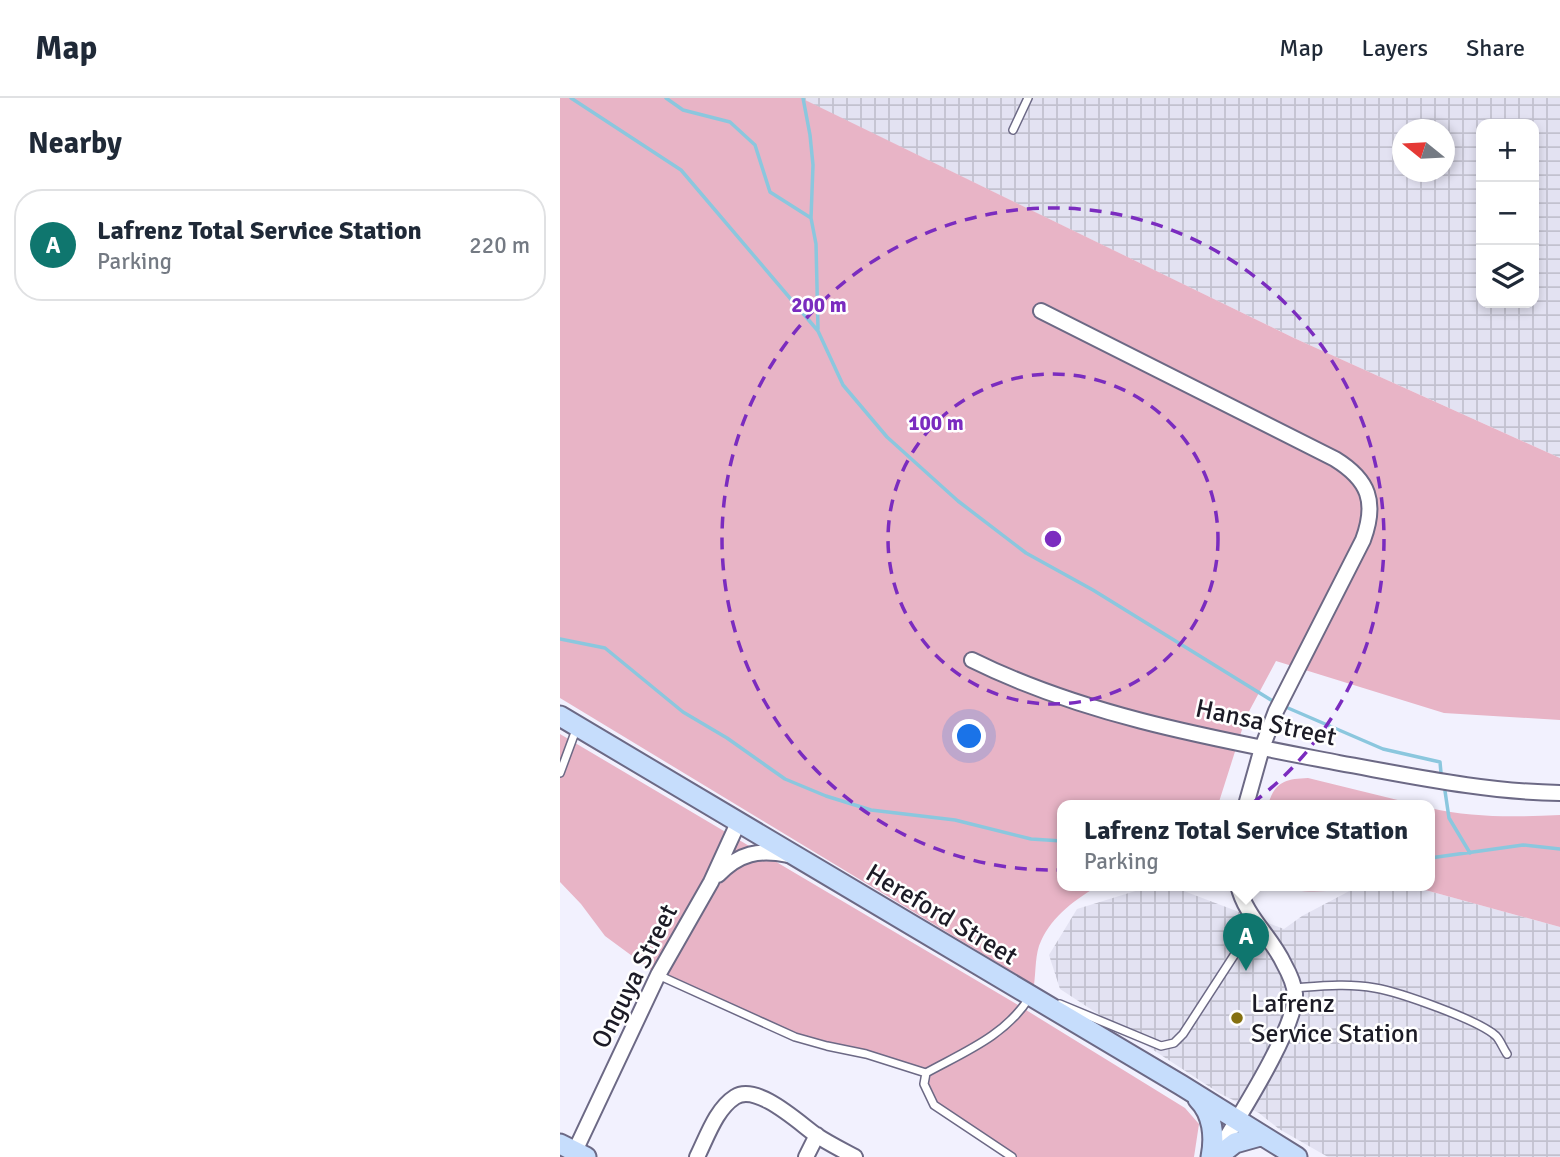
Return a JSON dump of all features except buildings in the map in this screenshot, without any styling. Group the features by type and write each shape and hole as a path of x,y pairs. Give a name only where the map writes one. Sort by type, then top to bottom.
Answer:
{"main road":[{"name":"Hereford Street","path":"560,716 1181,1085 1297,1157"},
{"path":"1181,1085 1202,1102 1209,1114 1214,1157 1235,1143 1260,1136"}],"street":[{"path":"1041,312 1335,459 1349,468 1363,484 1370,521 1363,540 1276,711 1247,800"},
{"name":"Hansa Street","path":"972,660 1059,698 1160,725 1262,748 1448,783 1560,793"},
{"name":"Onguya Street","path":"574,1151 658,975 711,882 738,824"},
{"path":"711,882 732,862 746,854 760,852 796,857"},
{"path":"1214,1157 1289,1026 1293,1011 1291,977 1279,953 1255,923 1239,891"},
{"path":"697,1157 720,1113 738,1095 750,1094 794,1117 817,1135 855,1157"},
{"path":"806,1157 817,1135"}],"lane":[{"path":"1013,130 1028,98"},
{"path":"560,772 577,726"},
{"path":"658,975 795,1037 866,1054 926,1073 982,1043 1008,1024 1030,996 1069,1006 1161,1046 1174,1043 1183,1034 1255,923"},
{"path":"1293,988 1340,985 1395,993 1481,1026 1497,1036 1507,1054"},
{"path":"926,1073 924,1083 934,1105 1012,1157"}],"shaded area":[{"path":"560,98 801,98 1294,338 1560,458 1560,720 1444,713 1276,661 1246,717 1220,800 1057,800 1057,891 1091,891 1066,908 1046,932 1038,951 1034,985 560,698"},
{"path":"800,98 1560,98 1560,458 1294,338"},
{"path":"560,734 1013,1002 1185,1108 1199,1124 1194,1157 1012,1157 934,1105 927,1092 926,1073 795,1037 658,975 605,936 560,882"},
{"path":"1308,778 1398,800 1270,800 1278,786 1293,779"},
{"path":"1435,809 1478,815 1560,815 1560,927 1429,891 1435,891"},
{"path":"1136,891 1184,891 1284,929 1302,916 1349,891 1429,891 1560,927 1560,1157 1328,1157 1279,1129 1259,1113 1219,1093 1060,989 1049,955 1077,909"}],"waterway":[{"path":"571,98 681,170 818,331 843,385 887,437 958,501 1026,553 1093,590 1271,700"},
{"path":"666,98 683,110 730,122 755,145 770,192 811,218"},
{"path":"803,98 813,165 811,218 816,244 818,329"},
{"path":"560,639 605,648 683,712 727,738 785,779 826,796 871,810 955,820 1031,839 1057,841"},
{"path":"1288,708 1383,749 1440,762 1441,773"},
{"path":"1445,791 1449,818 1470,853"},
{"path":"1435,857 1523,845 1560,849"}],"place":[{"name":"Lafrenz Total Service Station","path":"1246,971"},
{"name":"Lafrenz Service Station","path":"1237,1018"}]}
